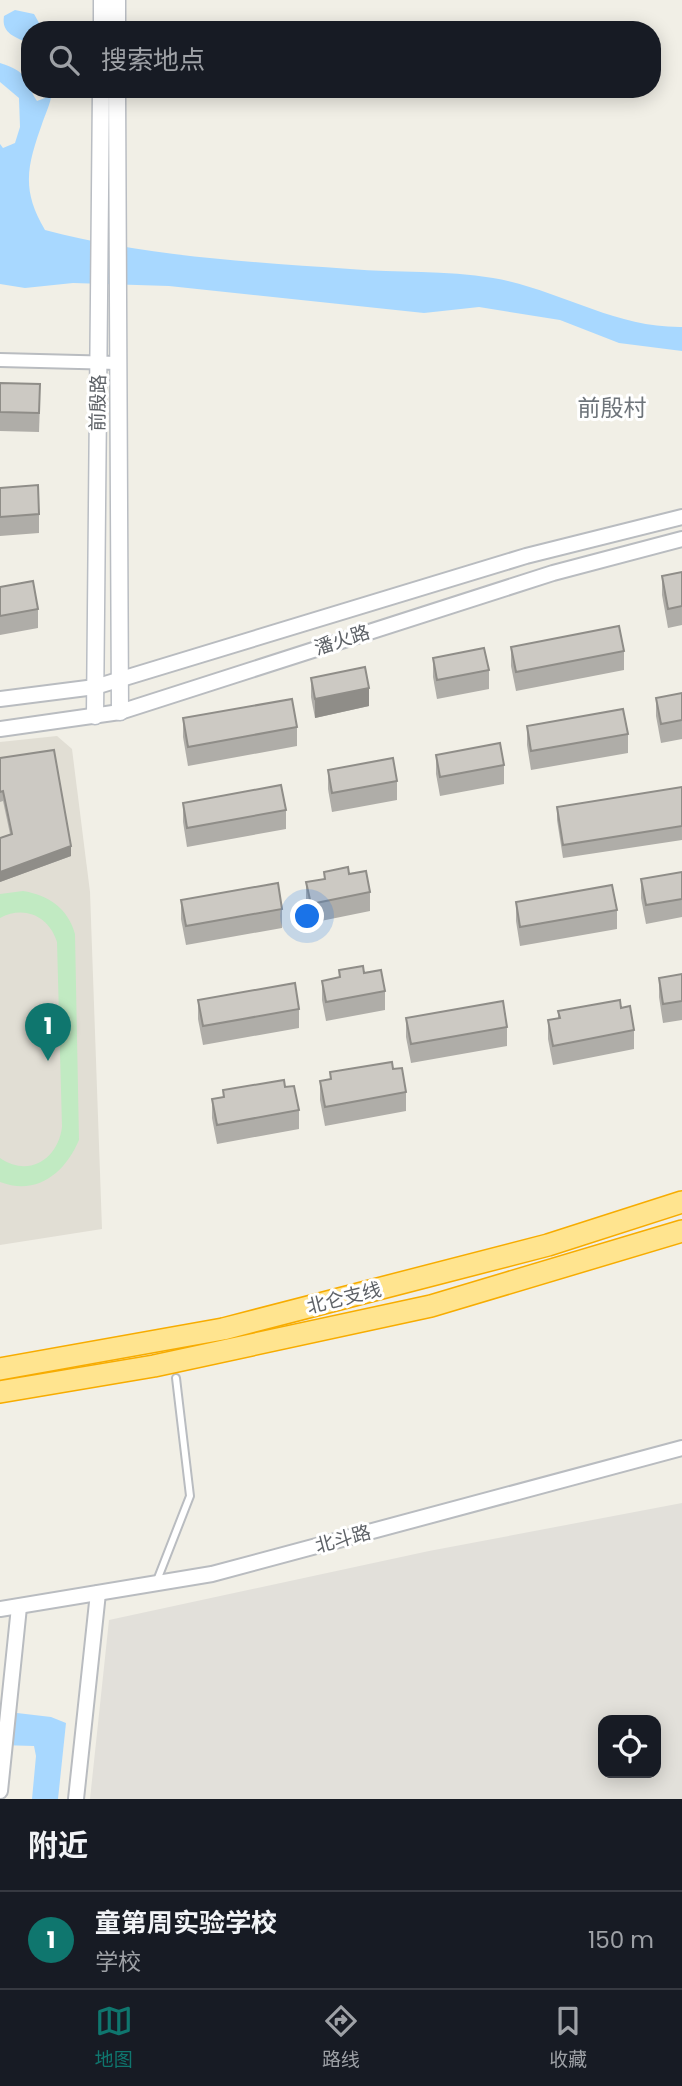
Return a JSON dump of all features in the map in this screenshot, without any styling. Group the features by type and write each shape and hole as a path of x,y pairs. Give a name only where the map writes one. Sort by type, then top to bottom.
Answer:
{"highway":[{"name":"北仑支线","path":"0,1368 223,1329 548,1245 682,1202"},
{"name":"北仑支线","path":"0,1392 154,1367 431,1306 682,1231"}],"main road":[{"path":"102,0 102,21"},
{"path":"117,0 117,21"},
{"name":"前殷路","path":"95,716 101,98"},
{"name":"前殷路","path":"117,98 120,712"}],"street":[{"path":"0,360 118,363"},
{"name":"潘火路","path":"0,699 95,687 526,556 682,517"},
{"name":"潘火路","path":"0,729 120,712 553,573 682,539"},
{"name":"北斗路","path":"0,1609 212,1574 682,1448"},
{"path":"76,1799 98,1593"},
{"path":"0,1791 19,1607"}],"lane":[{"path":"155,1584 190,1496 176,1378"}],"shaded area":[{"path":"57,736 72,749 90,892 102,1229 0,1245 0,742"},
{"path":"682,1503 682,1799 90,1799 109,1620 429,1551"}],"green space":[{"path":"23,891 56,904 67,917 75,934 79,1140 66,1162 48,1179 38,1184 13,1186 0,1182 0,1158 21,1166 40,1162 55,1148 62,1127 57,942 48,925 34,915 18,913 0,918 0,894"}],"water":[{"path":"15,10 34,14 38,21 21,21 21,39 7,31 4,16"},
{"path":"0,63 21,74 21,98 35,98 37,101 50,98 33,150 29,176 32,201 45,230 120,246 196,257 493,278 540,290 609,315 657,326 682,327 682,351 619,343 560,320 479,307 424,313 169,286 73,283 25,288 0,284 0,144 3,148 15,143 20,127 19,98 0,82"},
{"path":"0,1711 51,1717 66,1723 58,1799 32,1799 36,1756 34,1746 0,1745"}],"building":[{"path":"0,383 40,384 39,413 0,412"},
{"path":"38,485 39,514 0,517 0,488"},
{"path":"682,572 682,606 668,609 662,576"},
{"path":"33,581 38,609 0,616 0,587"},
{"path":"619,626 624,651 516,672 511,647"},
{"path":"484,648 489,670 437,680 433,658"},
{"path":"365,667 369,688 315,699 311,678"},
{"path":"682,693 682,720 661,724 656,698"},
{"path":"292,699 297,727 188,747 183,718"},
{"path":"623,709 628,734 531,751 527,726"},
{"path":"500,743 504,765 440,777 436,755"},
{"path":"54,750 71,846 0,872 0,838 12,834 3,791 0,792 0,758"},
{"path":"393,758 397,781 332,793 328,770"},
{"path":"281,785 286,810 187,828 183,803"},
{"path":"682,787 682,826 563,845 557,807"},
{"path":"348,867 349,874 366,871 370,892 311,904 306,882 325,879 324,872"},
{"path":"682,872 682,899 646,905 641,879"},
{"path":"278,883 282,909 186,926 181,900"},
{"path":"612,885 617,910 520,927 516,902"},
{"path":"363,966 364,973 381,970 385,991 326,1002 322,981 340,977 339,970"},
{"path":"682,974 682,1001 663,1004 659,978"},
{"path":"295,983 299,1009 203,1026 198,1000"},
{"path":"620,1000 621,1008 630,1006 634,1030 553,1046 548,1020 560,1018 558,1011"},
{"path":"503,1001 507,1027 411,1044 406,1018"},
{"path":"392,1062 393,1069 402,1068 406,1092 325,1107 320,1081 331,1079 330,1072"},
{"path":"284,1080 285,1087 294,1086 299,1110 217,1125 212,1099 224,1097 223,1090"}],"place":[{"name":"童第周实验学校","path":"48,1061"}],"district":[{"name":"前殷村","path":"612,408"}]}
